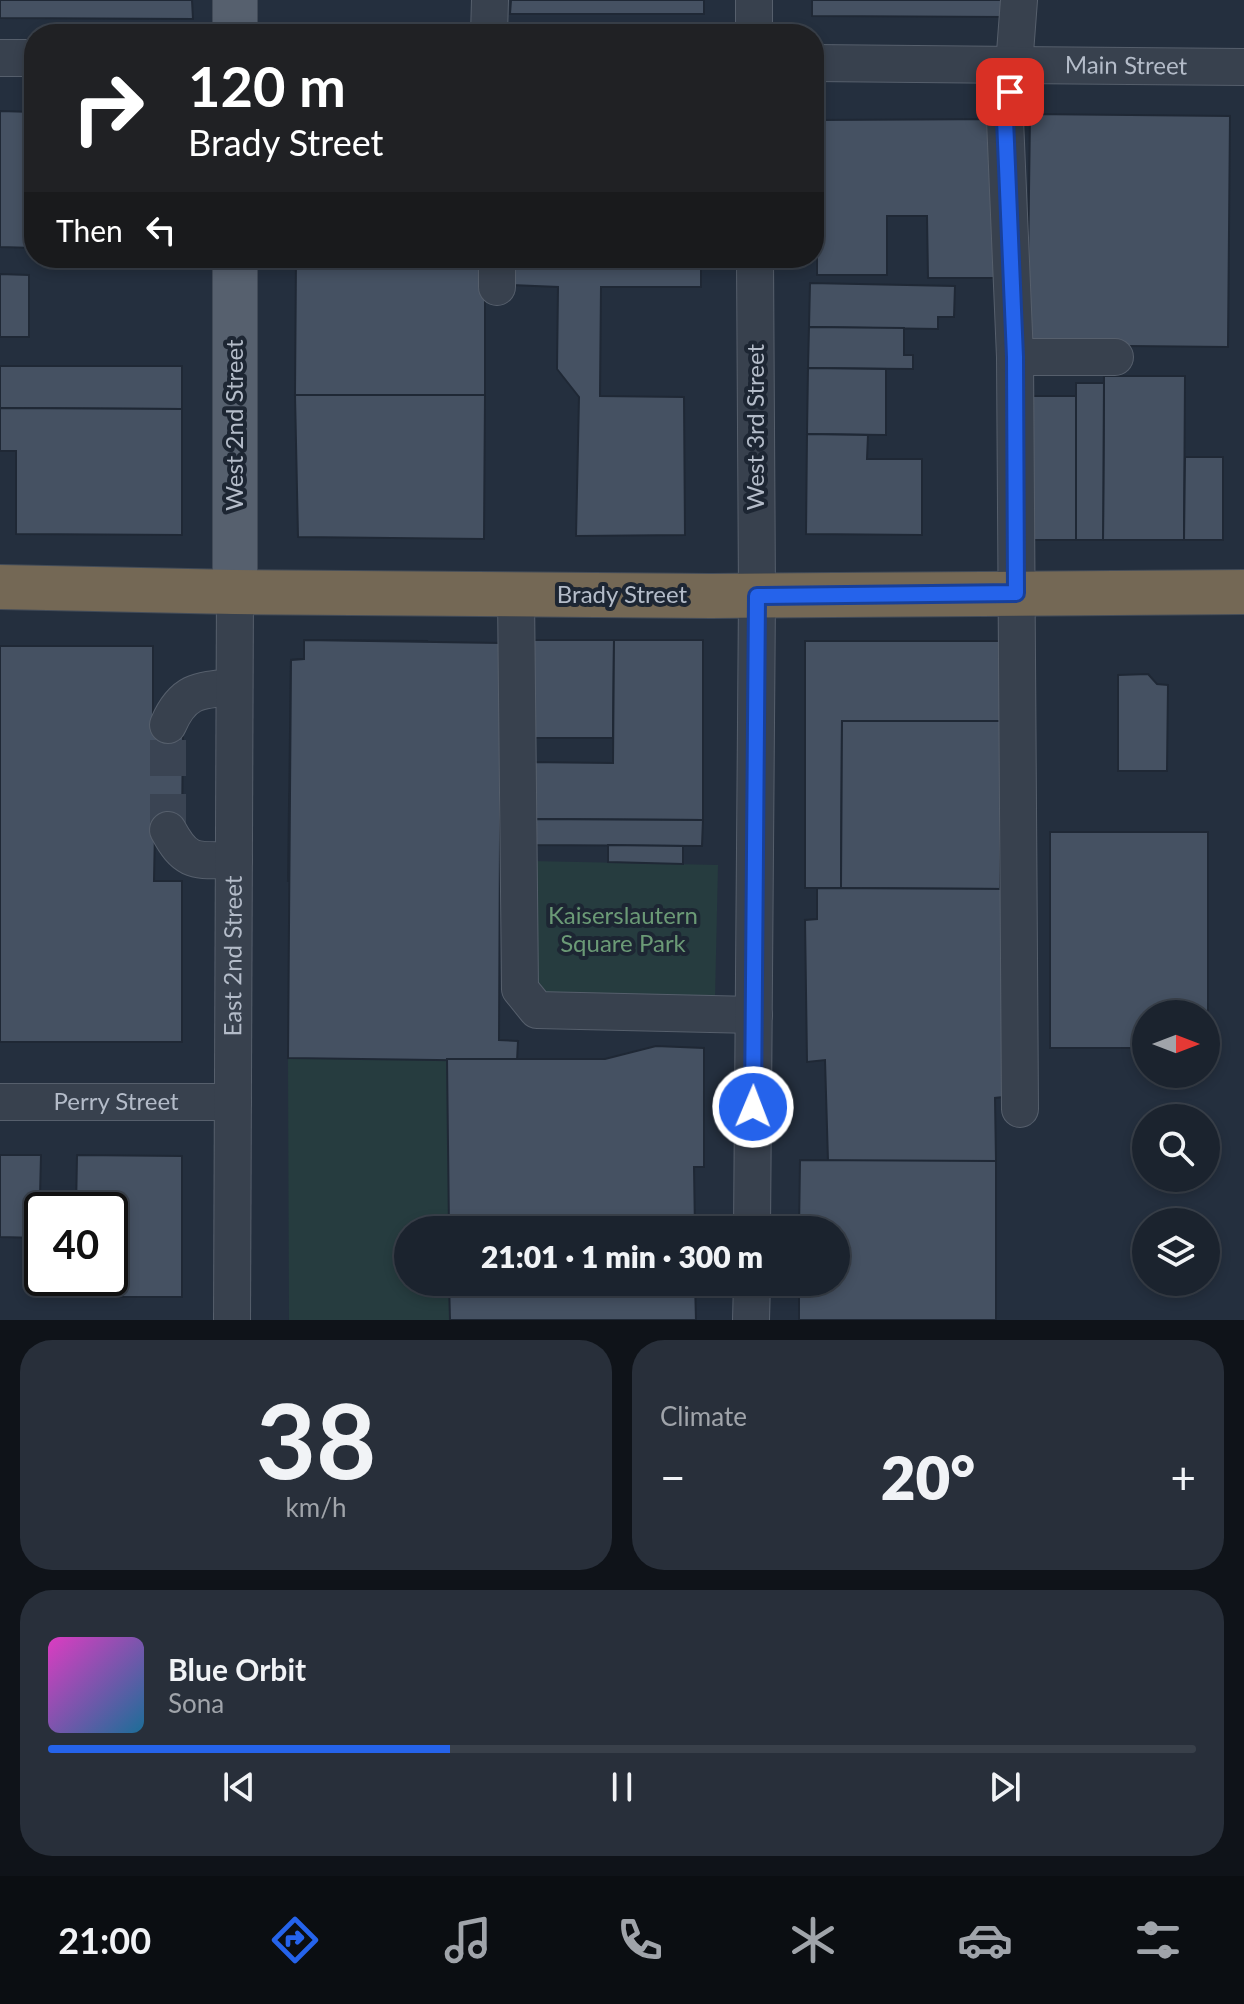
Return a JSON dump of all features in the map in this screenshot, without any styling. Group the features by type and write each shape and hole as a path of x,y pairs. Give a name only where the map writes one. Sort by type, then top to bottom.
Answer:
{"highway":[{"name":"Brady Street","path":"0,587 757,596 1244,592"}],"main road":[{"path":"235,0 235,24"},
{"name":"West 2nd Street","path":"235,268 235,592"}],"street":[{"path":"489,24 490,0"},
{"path":"754,0 754,24"},
{"path":"1019,0 1014,66 1005,119 1015,357 1020,1109"},
{"path":"0,58 24,58"},
{"name":"Main Street","path":"824,63 1244,67"},
{"name":"West 3rd Street","path":"752,1216 757,596 755,268"},
{"path":"1015,357 1115,357"},
{"name":"East 2nd Street","path":"232,1320 235,592"},
{"path":"516,595 520,989 537,1010 754,1015"},
{"path":"168,725 177,704 199,690 234,687"},
{"path":"168,830 180,852 196,860 234,860"},
{"name":"Perry Street","path":"0,1102 233,1102"},
{"path":"751,1320 752,1296"}],"green space":[{"name":"Kaiserslautern Square Park","path":"532,861 718,865 715,999 529,995"},
{"path":"288,1058 447,1059 449,1216 394,1216 394,1296 449,1296 450,1320 289,1320"}],"building":[{"path":"0,0 192,0 193,19 0,18"},
{"path":"511,0 704,0 704,14 510,14"},
{"path":"812,0 1006,0 1006,17 812,16"},
{"path":"0,111 24,112 24,248 0,247"},
{"path":"1030,114 1230,116 1228,347 1027,345"},
{"path":"1005,119 1005,278 928,278 927,216 887,216 887,275 817,275 817,268 824,268 824,120"},
{"path":"296,268 485,268 485,395 295,395"},
{"path":"511,268 701,268 701,287 601,287 600,396 684,397 685,535 576,536 579,397 557,369 558,287 511,285"},
{"path":"0,274 29,275 29,337 0,337"},
{"path":"810,283 955,286 954,317 938,317 938,329 809,327"},
{"path":"809,327 904,328 904,355 913,355 913,369 808,368"},
{"path":"0,366 182,366 182,409 0,408"},
{"path":"808,368 886,369 886,435 807,434"},
{"path":"1104,376 1185,376 1184,540 1103,540"},
{"path":"1076,383 1104,383 1103,540 1076,540"},
{"path":"295,395 485,395 484,539 298,537"},
{"path":"1029,396 1076,396 1076,540 1028,540"},
{"path":"0,408 182,409 182,535 16,534 16,451 0,451"},
{"path":"807,434 868,435 867,459 922,459 922,535 806,534"},
{"path":"1185,457 1223,457 1223,540 1184,540"},
{"path":"304,640 427,641 428,880 288,881 291,660 304,659"},
{"path":"304,640 501,643 499,1040 518,1041 517,1061 288,1058 291,660 304,659"},
{"path":"527,640 614,640 613,738 527,738"},
{"path":"614,640 703,640 703,820 526,819 526,762 613,763"},
{"path":"805,641 1001,641 1001,721 842,721 841,888 805,888"},
{"path":"0,646 153,646 153,725 183,725 182,830 155,830 154,881 182,881 182,1042 0,1042"},
{"path":"1148,674 1157,684 1168,685 1167,771 1118,771 1118,675"},
{"path":"842,721 1001,721 1000,889 841,888"},
{"path":"526,819 703,820 702,846 526,845"},
{"path":"1050,832 1208,832 1208,1000 1132,1000 1132,1048 1050,1048"},
{"path":"608,845 683,846 683,864 608,862"},
{"path":"817,888 1013,889 1013,1096 995,1098 996,1161 828,1161 825,1060 807,1062 805,920 817,919"},
{"path":"656,1046 704,1048 704,1167 694,1167 695,1216 449,1216 447,1059 605,1059"},
{"path":"0,1155 41,1155 40,1192 24,1192 24,1238 0,1237"},
{"path":"77,1155 182,1156 182,1297 75,1297 128,1296 128,1192 76,1192"},
{"path":"800,1160 996,1161 996,1320 799,1320 799,1296 850,1296 850,1216 799,1216"},
{"path":"449,1296 695,1296 696,1320 450,1320"}],"tunnel":[{"path":"168,725 168,830"}],"route":[{"path":"753,1107 757,596 1016,593 1015,357 1005,119 1010,92"}]}
